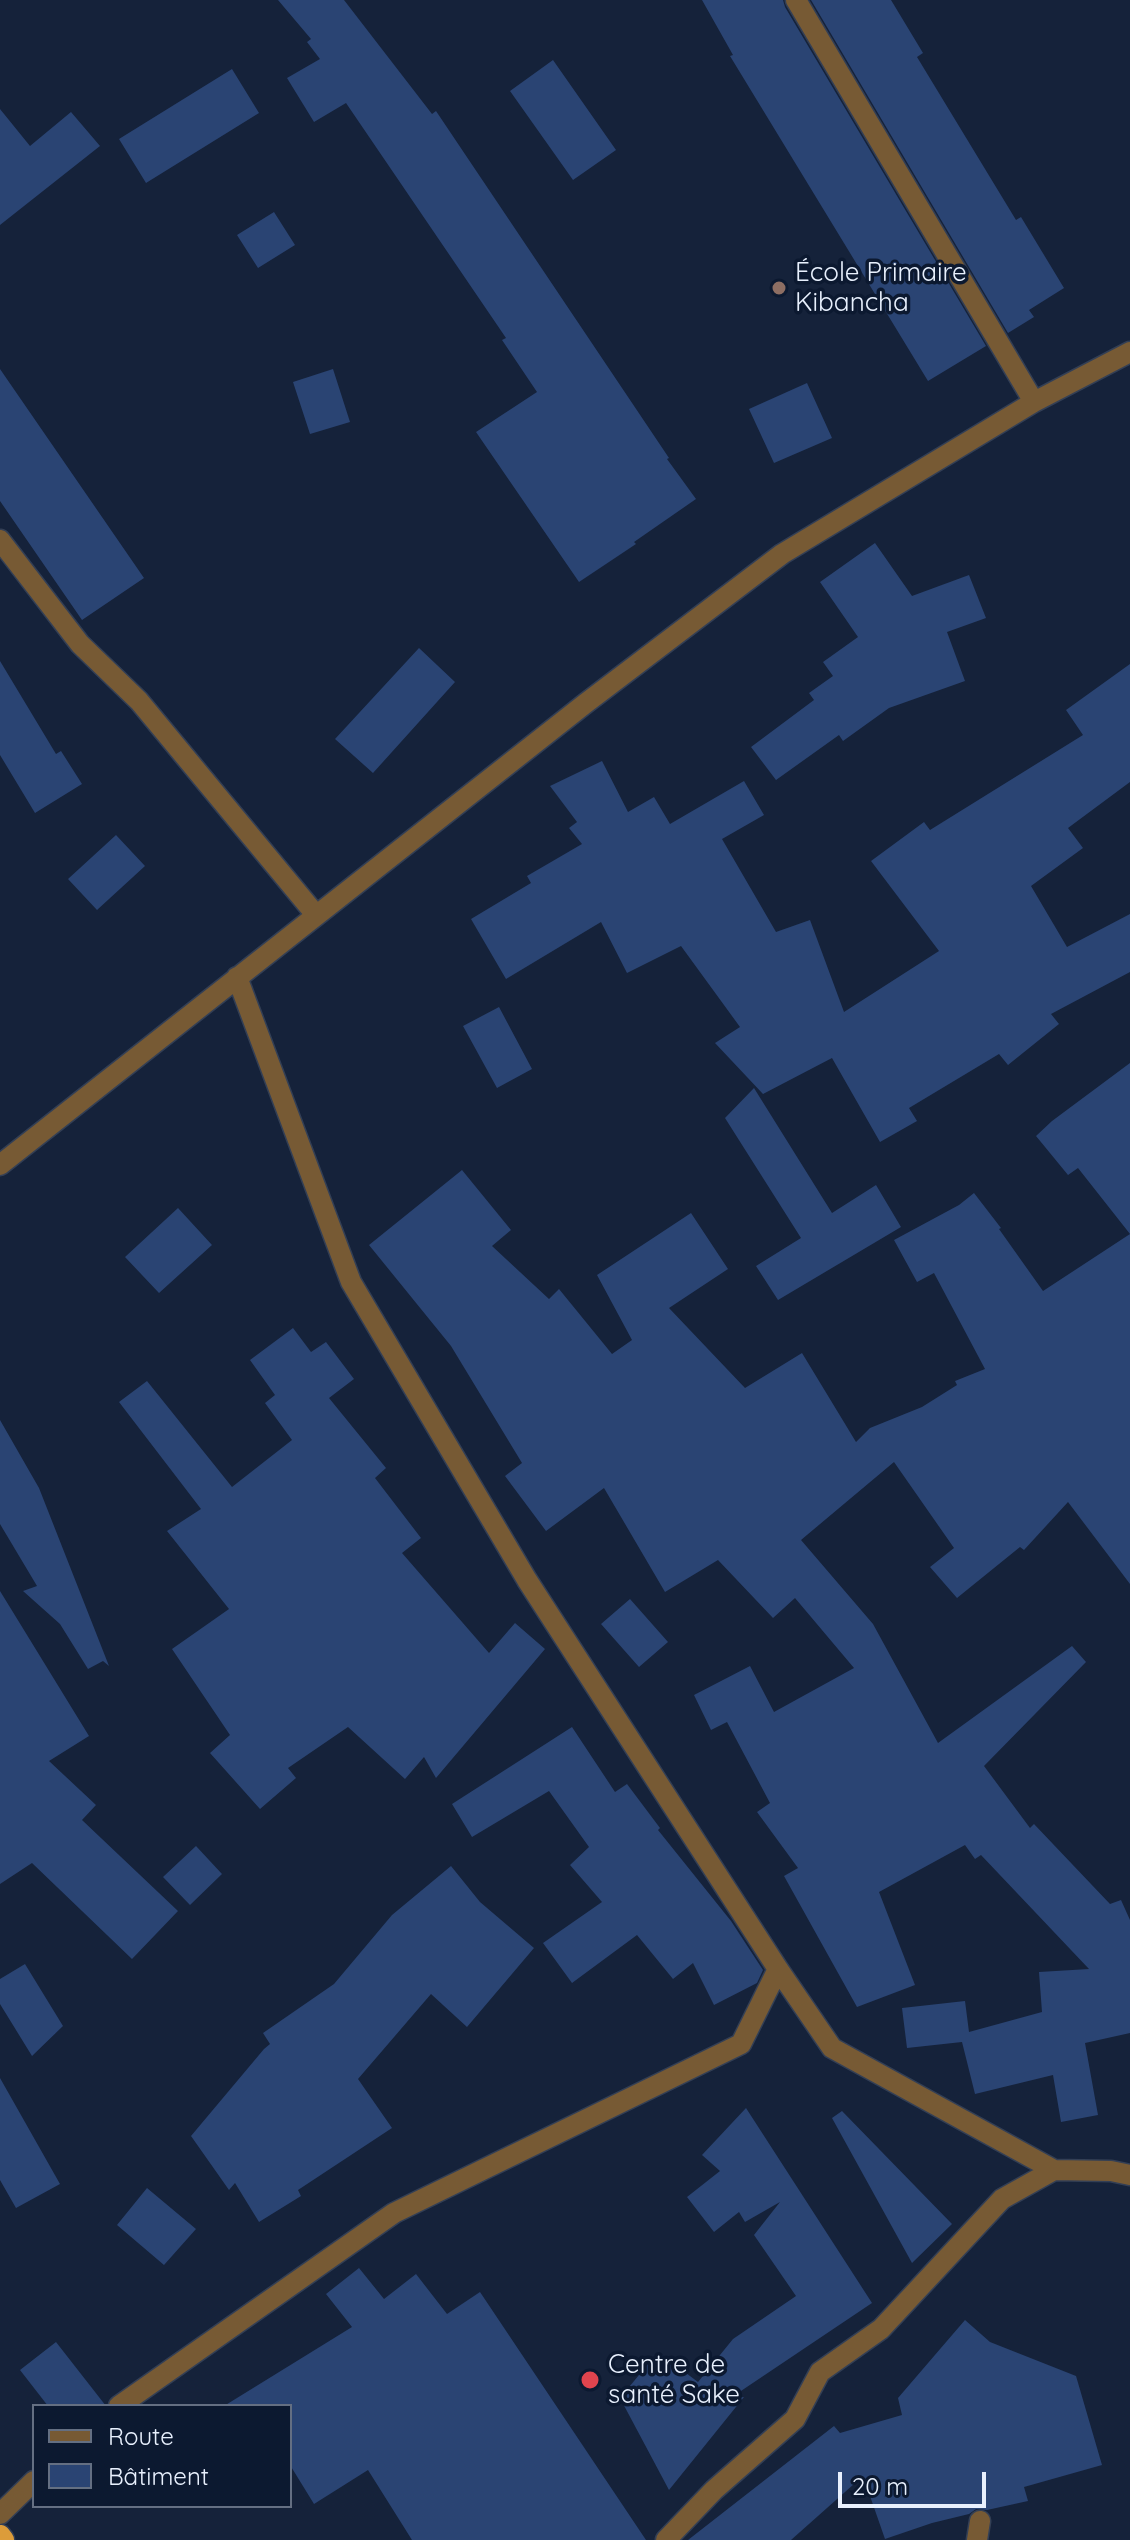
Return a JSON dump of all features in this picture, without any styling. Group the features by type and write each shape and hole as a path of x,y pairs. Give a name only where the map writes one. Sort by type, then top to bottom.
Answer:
{"street":[{"path":"796,0 1034,402"},
{"path":"0,1165 586,703 782,554 1034,402 1130,352"},
{"path":"0,540 80,644 139,701 316,915"},
{"path":"237,977 351,1282 527,1580 832,2048 1054,2170 1111,2171 1130,2175"},
{"path":"122,2404 394,2213 741,2044 778,1969"},
{"path":"666,2540 714,2490 795,2419 820,2372 881,2329 1002,2199 1054,2170"},
{"path":"0,2514 32,2483"}],"building":[{"path":"278,0 344,0 432,114 436,111 696,499 579,582 476,432 537,392 502,340 506,338 346,103 314,122 287,78 320,59 307,42 311,39"},
{"path":"702,0 783,0 986,346 928,381 730,56 733,55"},
{"path":"811,0 891,0 923,53 917,57 1016,220 1021,217 1064,288 1029,310 1034,317 1008,333"},
{"path":"553,60 616,150 573,180 510,91"},
{"path":"232,69 259,113 146,183 119,139"},
{"path":"0,109 30,146 71,112 100,146 0,225"},
{"path":"274,212 295,245 258,268 237,235"},
{"path":"0,369 144,578 82,620 0,501"},
{"path":"333,369 350,422 310,434 293,382"},
{"path":"807,383 832,438 774,463 749,409"},
{"path":"875,543 912,596 969,575 986,618 947,632 965,681 889,708 843,741 839,735 776,780 751,747 814,700 809,693 833,676 823,662 858,637 820,582"},
{"path":"419,648 455,682 373,773 335,739"},
{"path":"0,661 56,754 61,751 82,784 35,813 0,755"},
{"path":"1130,664 1130,782 1068,828 1083,848 1031,886 1067,947 1130,914 1130,972 1051,1014 1059,1024 1008,1065 999,1054 909,1108 917,1121 880,1142 832,1058 763,1094 715,1043 740,1027 681,946 627,973 601,922 506,979 471,919 531,883 527,876 582,844 569,828 577,822 550,786 602,761 628,812 654,797 670,824 744,781 764,815 722,839 776,932 810,920 844,1012 939,951 871,861 924,822 930,830 1083,735 1066,710"},
{"path":"116,835 145,866 97,910 68,879"},
{"path":"499,1007 532,1069 497,1088 463,1026"},
{"path":"1130,1063 1130,1234 1078,1168 1068,1175 1036,1136"},
{"path":"754,1088 832,1213 876,1185 901,1227 778,1300 756,1266 801,1238 725,1118"},
{"path":"462,1170 511,1230 492,1246 549,1299 559,1289 612,1354 632,1340 597,1275 691,1213 728,1269 669,1308 745,1388 802,1353 856,1442 870,1428 922,1407 957,1385 955,1381 985,1369 934,1273 917,1282 894,1240 959,1205 974,1193 1043,1291 1130,1234 1130,1584 1068,1502 1024,1550 1020,1547 957,1598 930,1567 954,1548 894,1462 801,1540 873,1624 938,1743 1072,1646 1086,1662 984,1766 1030,1828 1034,1824 1110,1904 1121,1900 1130,1920 1130,2033 1085,2043 1098,2115 1061,2122 1053,2075 975,2094 962,2042 907,2048 902,2008 965,2001 969,2032 1042,2012 1039,1972 1089,1969 981,1855 975,1859 965,1845 879,1892 915,1985 857,2007 784,1876 798,1868 757,1812 770,1803 727,1722 711,1730 694,1695 750,1666 774,1712 854,1668 795,1598 773,1618 718,1560 665,1592 604,1488 546,1531 505,1476 522,1463 451,1346 369,1245"},
{"path":"178,1208 212,1245 159,1293 125,1257"},
{"path":"293,1328 311,1352 326,1342 354,1379 329,1398 386,1468 375,1478 421,1538 402,1553 489,1653 515,1623 545,1649 436,1778 424,1757 405,1779 348,1727 288,1768 296,1778 260,1809 210,1753 230,1735 172,1649 229,1609 167,1531 201,1509 119,1402 147,1381 232,1487 292,1440 265,1403 275,1395 250,1360"},
{"path":"0,1420 39,1488 109,1666 103,1661 88,1669 60,1624 23,1591 37,1586 0,1524"},
{"path":"0,1591 89,1736 49,1761 96,1805 82,1820 178,1911 132,1959 32,1863 0,1884"},
{"path":"630,1599 668,1642 639,1667 601,1624"},
{"path":"572,1727 615,1792 627,1784 660,1828 658,1830 731,1921 763,1970 757,1983 714,2005 693,1963 673,1979 637,1935 572,1983 543,1943 602,1902 570,1865 589,1847 549,1791 472,1837 452,1804"},
{"path":"196,1846 222,1874 190,1905 163,1877"},
{"path":"451,1866 480,1902 534,1948 467,2027 431,1994 358,2079 392,2128 298,2190 301,2196 259,2222 235,2183 229,2190 191,2136 270,2044 263,2033 334,1984 392,1915"},
{"path":"25,1964 63,2026 32,2056 0,2004 0,1979"},
{"path":"0,2078 60,2184 16,2208 0,2180"},
{"path":"746,2108 872,2303 729,2399 744,2397 669,2490 620,2398 658,2352 698,2382 733,2339 796,2296 754,2235 780,2202 745,2222 739,2212 714,2232 687,2197 720,2171 702,2155"},
{"path":"842,2111 952,2224 912,2263 832,2118"},
{"path":"147,2188 196,2229 164,2265 117,2225"},
{"path":"359,2268 384,2299 416,2274 447,2314 480,2292 646,2540 412,2540 368,2470 314,2504 292,2468 292,2404 227,2404 352,2327 326,2294"},
{"path":"965,2320 990,2342 1076,2376 1102,2465 1024,2487 1028,2501 987,2510 976,2509 969,2514 885,2539 863,2476 791,2540 688,2540 834,2426 840,2433 902,2415 898,2398"},
{"path":"56,2342 104,2404 46,2404 20,2370"}],"place":[{"name":"École Primaire Kibancha","path":"779,288"},
{"name":"Centre de santé Sake","path":"590,2380"}]}
